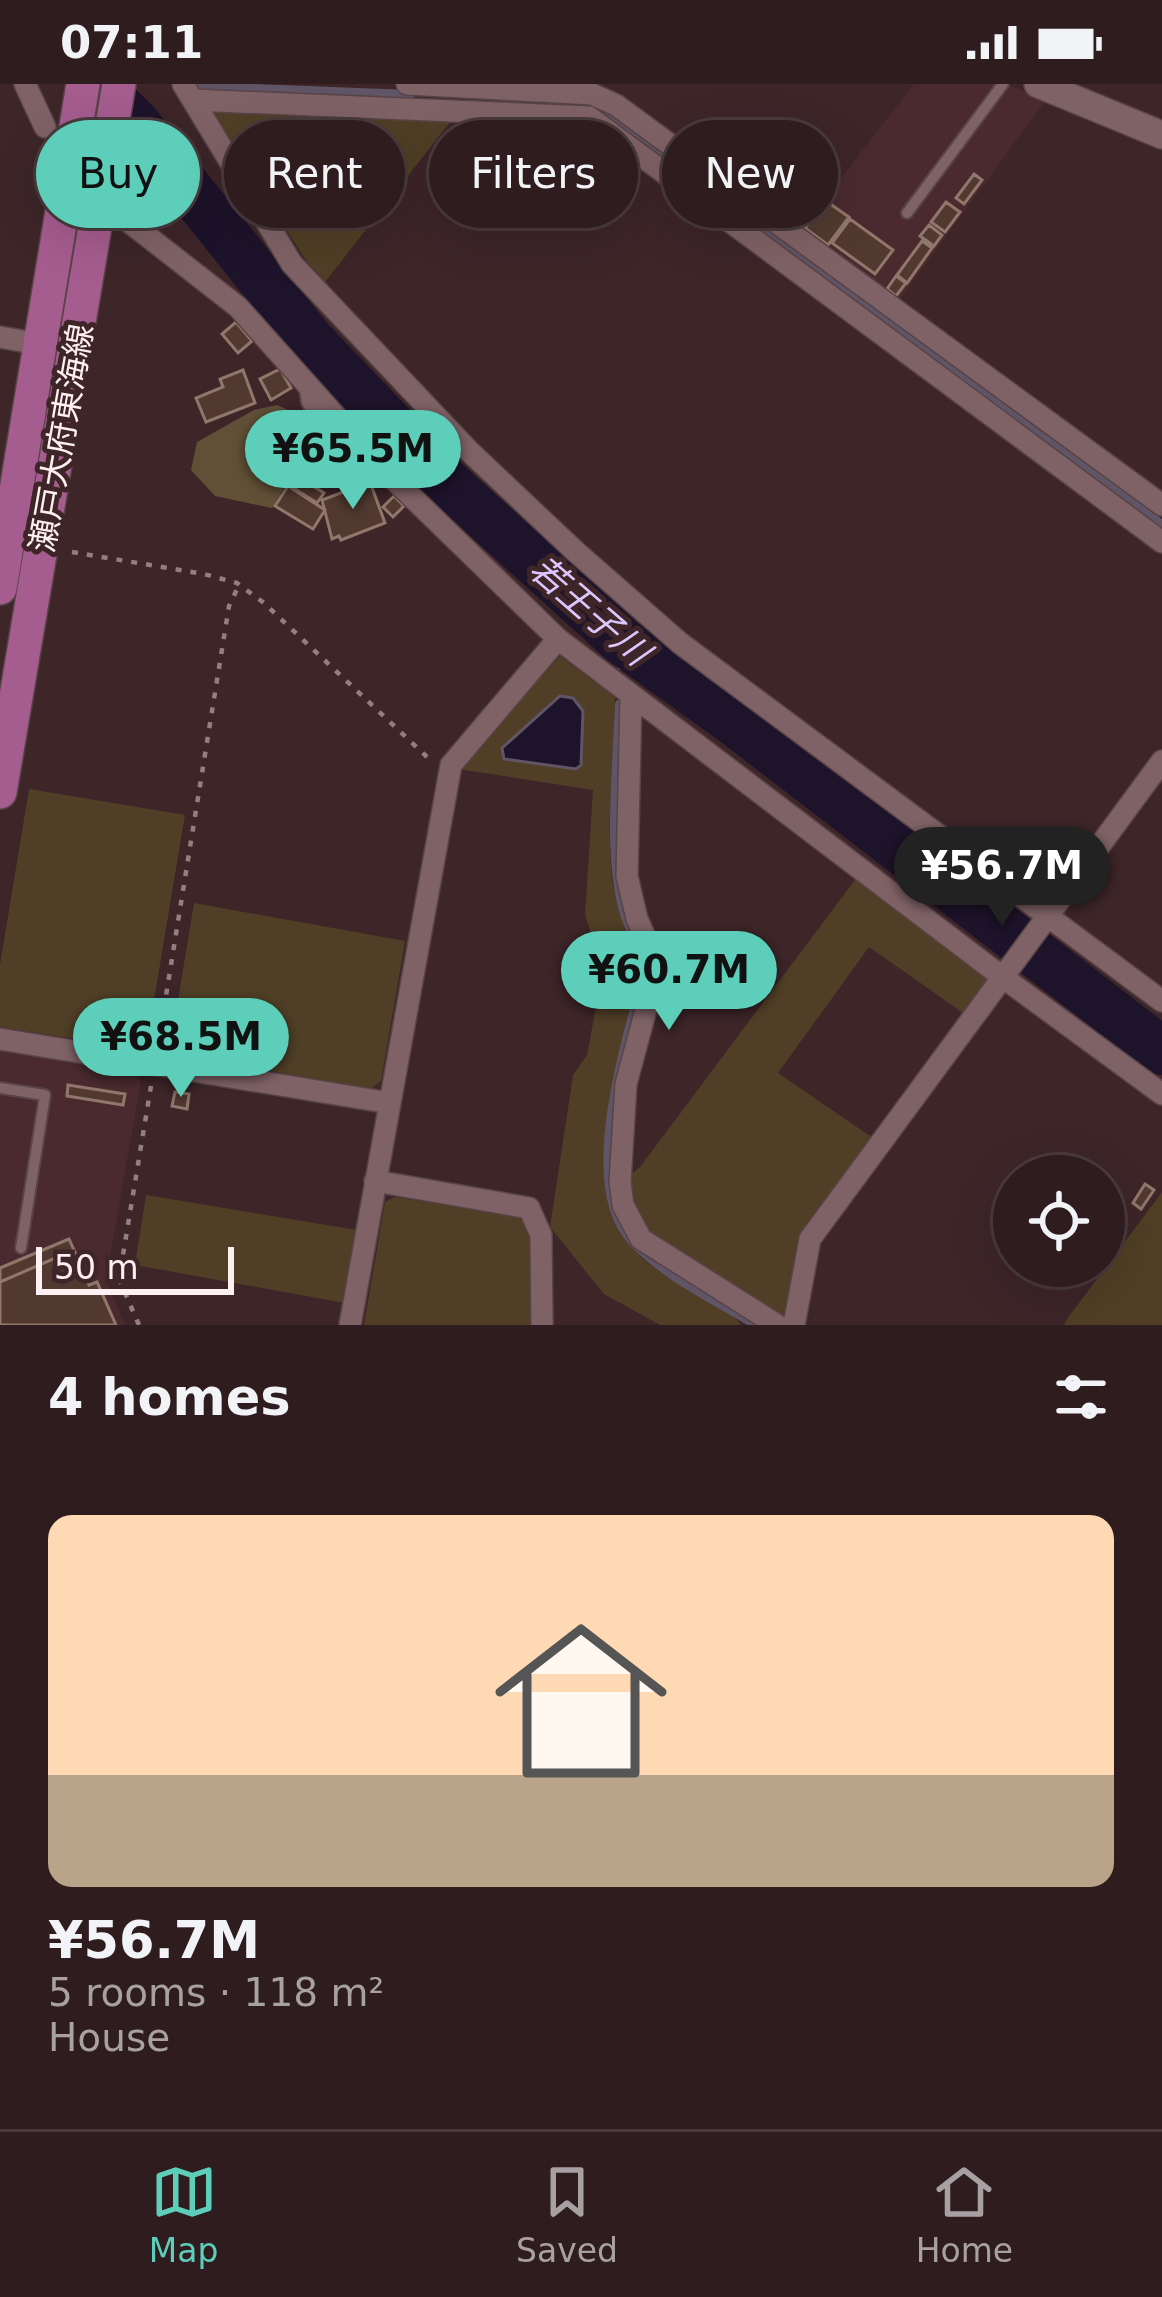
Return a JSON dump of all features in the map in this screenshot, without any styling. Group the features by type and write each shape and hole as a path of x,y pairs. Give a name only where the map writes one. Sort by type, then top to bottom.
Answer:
{"main road":[{"name":"瀬戸大府東海線","path":"62,120 83,84"},
{"name":"瀬戸大府東海線","path":"0,792 119,84"},
{"name":"瀬戸大府東海線","path":"0,588 39,344 50,228"}],"street":[{"path":"25,84 57,120"},
{"path":"407,84 592,94 616,105 1162,505"},
{"path":"1038,84 1162,135"},
{"path":"189,92 589,117 1162,542"},
{"path":"189,92 292,264 469,451 680,643 1162,1001"},
{"path":"137,228 238,307 380,466 558,639 1162,1094"},
{"path":"0,337 39,344"},
{"path":"350,1325 449,771 558,639"},
{"path":"631,695 627,876 655,976 626,1084 623,1205 640,1239 777,1325"},
{"path":"794,1325 810,1239 1162,761"},
{"path":"0,1039 390,1103"},
{"path":"375,1181 529,1208 541,1234 542,1325"}],"lane":[{"path":"907,213 1003,84"},
{"path":"304,379 307,403 328,438 338,469"},
{"path":"0,1088 45,1096 21,1248"}],"path":[{"path":"42,547 204,574 239,585 264,603 428,758 449,771"},
{"path":"139,1325 119,1279 229,606 239,585"}],"shaded area":[{"path":"914,84 1005,84 1046,100 897,303 800,231 838,228 838,182"},
{"path":"218,105 454,117 429,120 429,149 405,180 405,120 224,120 224,133 212,114"},
{"path":"285,228 367,228 325,282"},
{"path":"277,405 304,423 315,440 314,473 287,483 272,508 215,496 191,470 197,442 254,410"},
{"path":"560,656 615,697 610,855 617,900 639,967 611,1096 605,1166 608,1197 617,1228 643,1259 723,1308 741,1325 660,1325 604,1294 550,1227 573,1075 587,1055 603,970 585,915 593,790 458,769"},
{"path":"560,696 573,698 583,711 581,765 576,769 504,759 502,748"},
{"path":"29,789 185,815 147,1042 135,1048 0,1027 0,965"},
{"path":"857,877 987,976 989,983 966,1015 869,947 778,1073 873,1138 803,1231 790,1316 779,1319 657,1243 632,1215 626,1178 640,1167"},
{"path":"194,903 405,941 381,1081 371,1089 177,1054 171,1043"},
{"path":"0,1050 132,1071 141,1081 106,1280 125,1325 0,1325"},
{"path":"1162,1192 1162,1325 1064,1325 1091,1287 1125,1287 1125,1241"},
{"path":"146,1195 357,1230 345,1303 135,1265"},
{"path":"395,1197 524,1218 532,1229 533,1325 364,1325 385,1202"}],"building":[{"path":"974,174 982,180 964,204 956,198"},
{"path":"946,202 960,212 945,232 931,222"},
{"path":"838,209 849,217 828,245 805,228 838,228"},
{"path":"850,219 893,250 875,274 832,243"},
{"path":"929,225 942,235 934,246 920,236"},
{"path":"922,241 932,248 907,283 897,275"},
{"path":"896,276 906,283 896,296 887,289"},
{"path":"236,322 252,341 238,353 222,334"},
{"path":"280,369 291,388 271,400 260,379"},
{"path":"243,370 255,403 206,422 196,398 223,387 220,379"},
{"path":"302,479 324,493 317,503 295,489"},
{"path":"370,482 385,523 332,539 322,500"},
{"path":"288,486 325,510 313,529 275,506"},
{"path":"394,496 404,506 393,517 383,507"},
{"path":"68,1085 125,1094 123,1105 67,1096"},
{"path":"175,1092 189,1094 187,1109 172,1106"},
{"path":"1145,1184 1154,1190 1141,1209 1133,1203"},
{"path":"69,1239 74,1250 0,1282 0,1268"},
{"path":"74,1250 89,1285 97,1282 116,1325 0,1325 0,1282"}],"waterway":[{"name":"若王子川","path":"96,84 136,123 310,340 442,478 622,641 1162,1051"},
{"path":"198,86 411,94"},
{"path":"599,107 1162,524"},
{"path":"621,666 622,641"},
{"path":"619,704 615,854 617,884 632,933"},
{"path":"644,963 612,1106 608,1183 616,1216 632,1242 659,1266 755,1325"}]}
